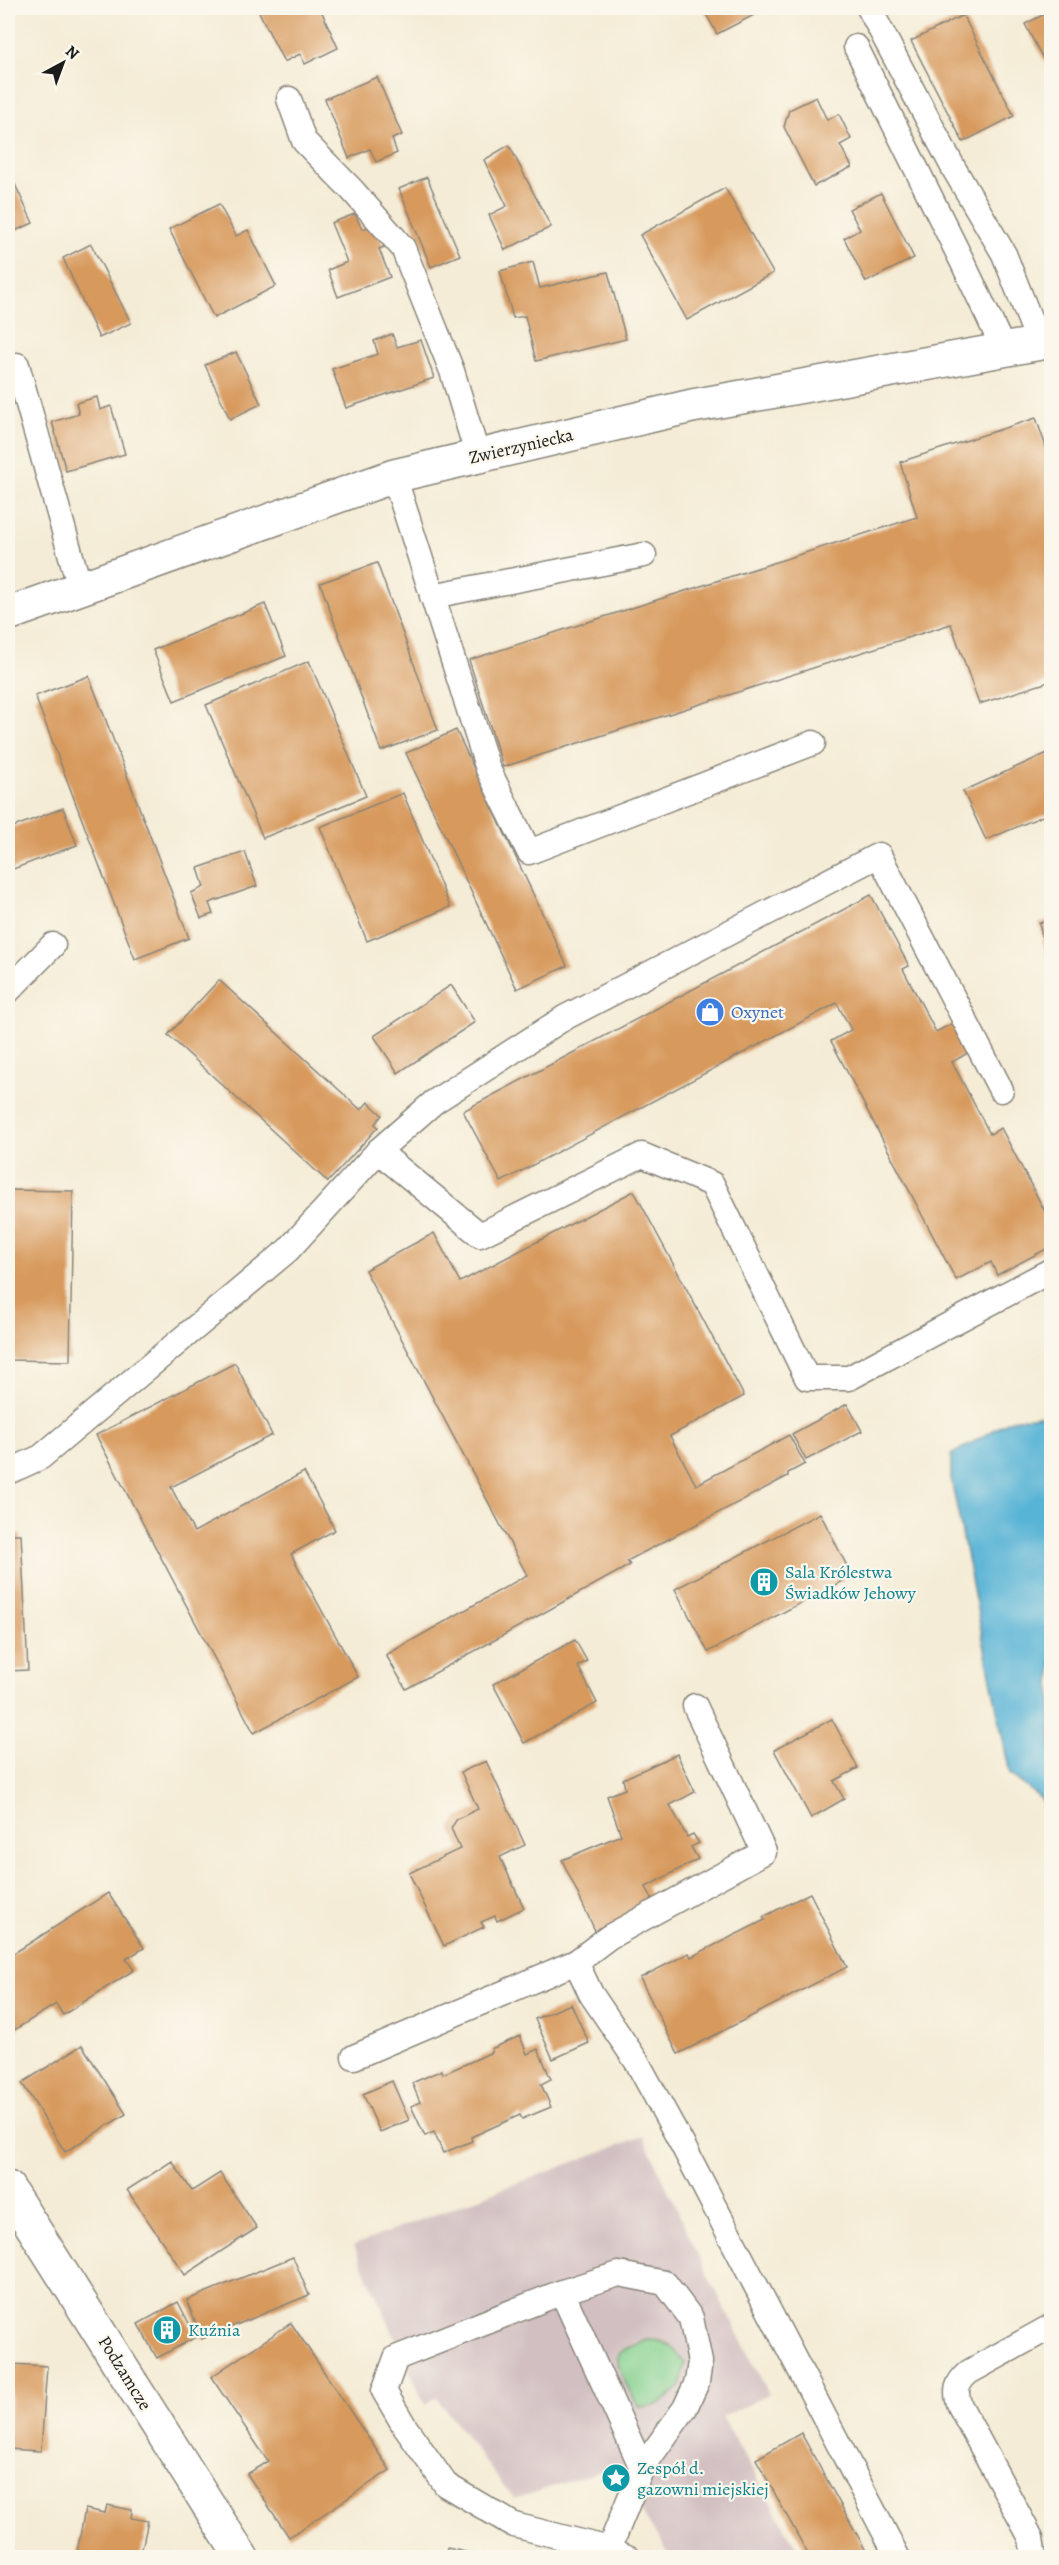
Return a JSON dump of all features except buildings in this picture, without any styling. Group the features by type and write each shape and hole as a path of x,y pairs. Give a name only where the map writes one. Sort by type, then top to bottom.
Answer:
{"street":[{"name":"Zwierzyniecka","path":"8,614 394,476 692,406 1045,342"},
{"name":"Podzamcze","path":"8,2188 242,2558"}],"lane":[{"path":"869,8 954,169 1004,254 1045,342"},
{"path":"856,47 1004,350"},
{"path":"289,99 304,141 352,190 403,248 452,371 478,457"},
{"path":"17,365 80,588"},
{"path":"394,476 488,769 529,852 813,743"},
{"path":"432,596 644,555"},
{"path":"8,1472 41,1457 288,1250 378,1151 434,1102 564,1018 879,855 1001,1090"},
{"path":"8,991 53,945"},
{"path":"378,1151 480,1235 642,1155 712,1184 807,1378 849,1378 1052,1270"},
{"path":"354,2057 576,1962 609,1937 764,1852 695,1706"},
{"path":"576,1962 591,1994 637,2062 682,2144 898,2558"},
{"path":"619,2274 665,2283 691,2318 700,2362 697,2382 685,2408 642,2468 615,2555 514,2525 446,2485 405,2427 384,2391 396,2358 562,2292 619,2274"},
{"path":"562,2292 642,2468"},
{"path":"1035,2558 1031,2538 956,2397 961,2379 969,2372 1052,2326"}],"shaded area":[{"path":"643,2136 706,2272 769,2394 722,2417 802,2557 670,2557 613,2467 514,2499 436,2397 425,2405 354,2245"}],"green space":[{"path":"647,2340 660,2341 669,2345 685,2363 681,2386 661,2402 644,2407 638,2406 627,2387 620,2371 618,2358 620,2353 626,2349"}],"water":[{"path":"1052,1414 1051,1812 1040,1798 1010,1774 951,1478 951,1455 1011,1420"}],"place":[{"name":"Oxynet","path":"710,1012"},
{"name":"Sala Królestwa Świadków Jehowy","path":"764,1582"},
{"name":"Kuźnia","path":"167,2330"},
{"name":"Zespół d. gazowni miejskiej","path":"616,2478"}]}
